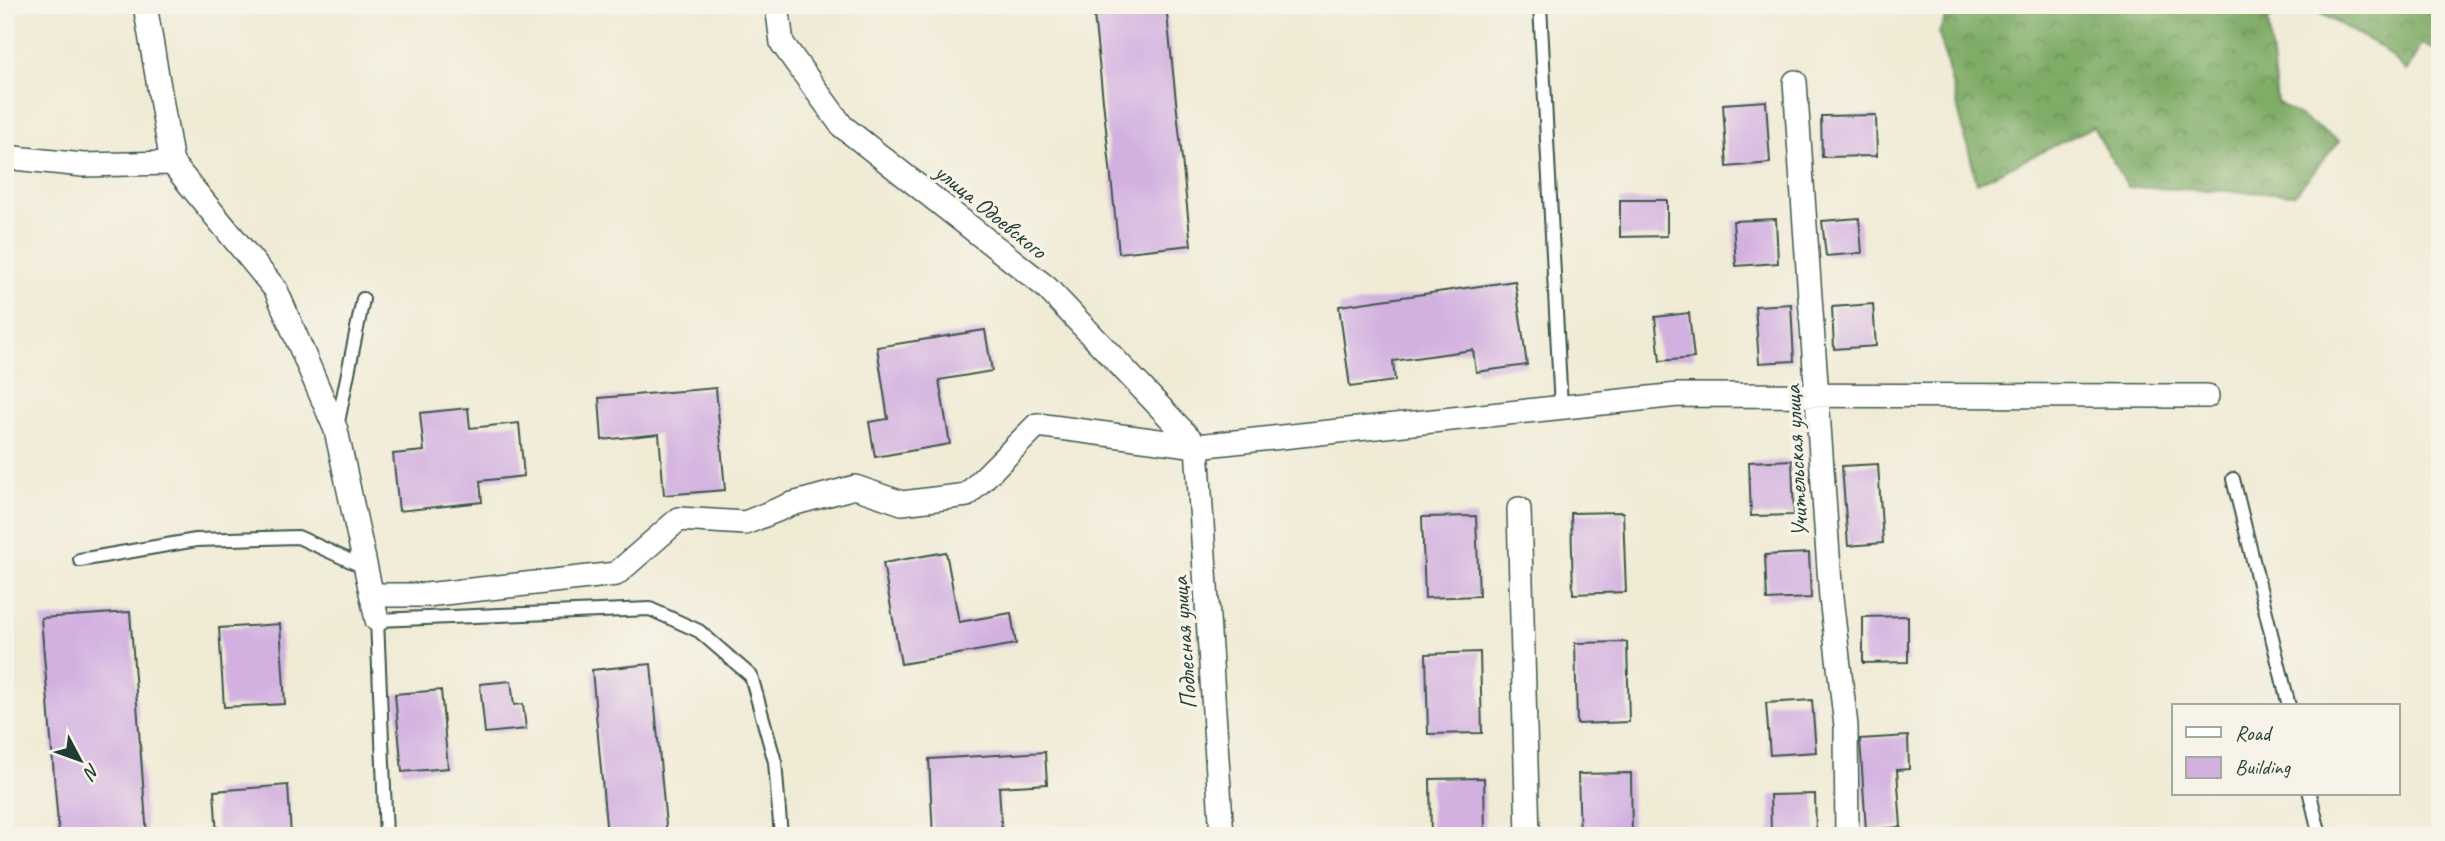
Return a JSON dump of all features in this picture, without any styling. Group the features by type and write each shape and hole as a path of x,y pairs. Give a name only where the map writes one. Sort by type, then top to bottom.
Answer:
{"street":[{"path":"145,5 172,163 276,290 336,430 377,620"},
{"name":"улица Одоевского","path":"777,5 782,43 842,125 1046,288 1197,446"},
{"name":"Учительская улица","path":"1795,82 1831,598 1846,726 1847,836"},
{"path":"5,157 83,164 172,163"},
{"path":"372,596 426,595 615,575 679,519 745,523 792,504 855,487 902,503 967,495 1037,425 1197,446 1678,395 2207,396"},
{"name":"Подлесная улица","path":"1197,446 1222,836"},
{"path":"1519,509 1528,836"}],"lane":[{"path":"1540,5 1562,408"},
{"path":"336,430 363,299"},
{"path":"2234,479 2288,704"},
{"path":"80,561 196,540 298,537 366,568"},
{"path":"386,836 377,620 649,608 699,631 751,676 775,762 781,836"},
{"path":"2310,796 2320,836"}],"green space":[{"path":"1951,5 2291,5 2268,20 2277,102 2339,141 2295,194 2128,187 2093,127 1977,183 1939,33"},
{"path":"2305,5 2440,5 2440,52 2422,44 2407,71 2381,47"}],"building":[{"path":"1093,5 1166,5 1191,245 1119,253"},
{"path":"1766,101 1770,163 1727,167 1723,104"},
{"path":"1876,115 1877,156 1822,157 1821,116"},
{"path":"1620,200 1667,200 1667,236 1620,237"},
{"path":"1859,218 1862,253 1826,256 1822,221"},
{"path":"1776,219 1778,263 1736,266 1733,221"},
{"path":"1515,281 1527,365 1476,372 1473,350 1393,361 1395,381 1350,387 1339,306"},
{"path":"1791,304 1794,361 1759,363 1755,306"},
{"path":"1873,304 1876,346 1834,349 1832,307"},
{"path":"1689,313 1694,358 1660,361 1655,317"},
{"path":"985,330 992,371 939,380 950,444 875,457 869,422 888,419 877,347"},
{"path":"716,388 725,490 664,495 659,434 602,440 599,398"},
{"path":"468,408 470,428 519,423 524,476 480,481 482,502 399,511 393,454 424,451 420,413"},
{"path":"1792,460 1794,515 1751,516 1749,462"},
{"path":"1878,464 1883,543 1848,546 1842,466"},
{"path":"1623,512 1626,592 1573,594 1571,513"},
{"path":"1476,516 1479,596 1425,598 1422,517"},
{"path":"946,552 959,622 1011,613 1016,644 901,664 883,563"},
{"path":"1809,553 1811,598 1767,600 1765,555"},
{"path":"130,612 147,836 59,836 41,618"},
{"path":"1908,616 1908,662 1863,663 1863,617"},
{"path":"280,624 285,704 224,707 219,628"},
{"path":"1627,642 1629,722 1577,724 1575,643"},
{"path":"1480,652 1482,733 1428,734 1426,654"},
{"path":"651,664 667,836 607,836 592,670"},
{"path":"511,681 514,705 523,704 526,729 485,733 480,684"},
{"path":"441,690 448,768 402,772 395,694"},
{"path":"1812,700 1816,752 1770,755 1766,703"},
{"path":"1908,736 1909,769 1897,770 1901,827 1866,830 1860,739"},
{"path":"1045,752 1047,784 999,787 1002,836 933,836 929,759"},
{"path":"1631,773 1632,836 1580,836 1578,774"},
{"path":"1484,778 1485,836 1431,836 1430,779"},
{"path":"288,785 291,836 217,836 214,791"},
{"path":"1815,794 1816,831 1771,832 1770,795"}]}
